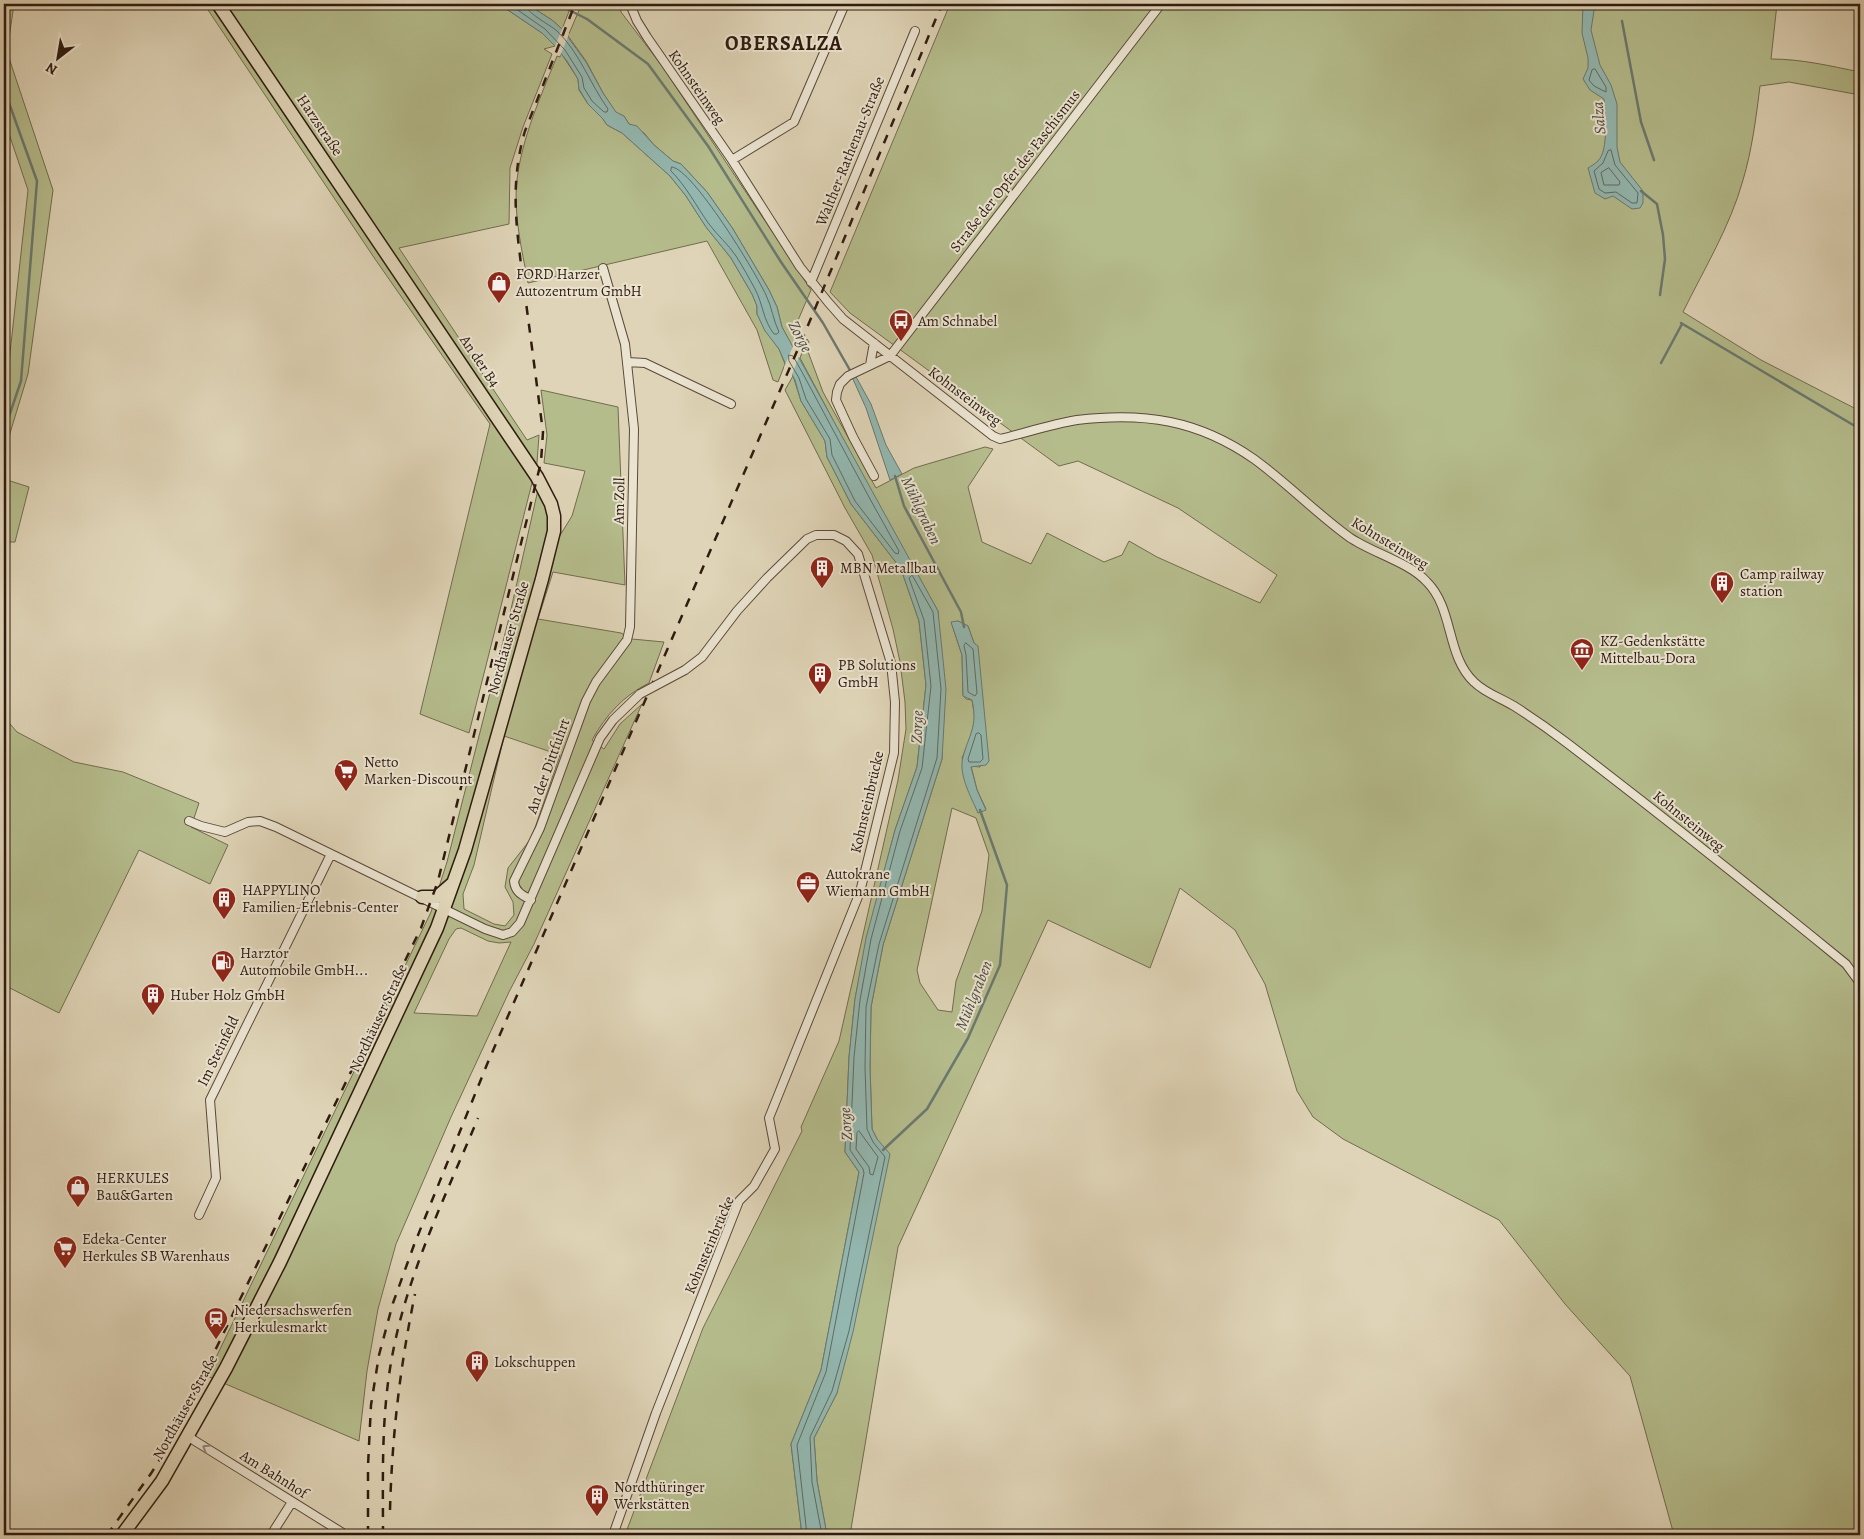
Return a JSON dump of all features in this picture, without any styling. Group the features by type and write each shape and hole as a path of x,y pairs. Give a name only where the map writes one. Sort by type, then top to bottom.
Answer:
{"main road":[{"name":"Harzstraße","path":"218,4 394,263"},
{"name":"An der B4","path":"394,263 538,477"},
{"name":"Nordhäuser Straße","path":"122,1535 162,1481 226,1368 280,1262 399,1012 445,908 484,786 554,531 554,516 551,504 538,477"},
{"path":"422,897 437,897 454,882"}],"street":[{"path":"732,160 794,122 845,4"},
{"name":"Straße der Opfer des Faschismus","path":"890,356 1161,4"},
{"name":"Kohnsteinweg","path":"630,6 646,37 732,160 811,282 843,318 890,356 993,436 1000,439 1075,421 1118,417 1168,420 1199,430 1234,446 1256,460 1350,538 1415,572 1427,581 1435,591 1459,658 1472,681 1485,691 1537,720 1669,822 1846,964 1860,983"},
{"name":"Walther-Rathenau-Straße","path":"811,282 915,31"},
{"name":"Am Zoll","path":"603,268 625,344 634,430 630,627 627,640"},
{"path":"870,365 874,343"},
{"path":"874,476 836,400 840,384 848,376 890,356"},
{"path":"627,362 645,363 731,404"},
{"name":"Kohnsteinbrücke","path":"445,908 484,929 503,935 512,932 520,923 531,900 605,731 625,707 640,694 685,670 702,657 749,598 798,546 807,539 816,535 834,535 846,541 858,554 891,663 895,702 894,753 878,821 860,892 769,1118 775,1149 754,1186 739,1201 656,1413 613,1535"},
{"name":"An der Dittfuhrt","path":"531,900 518,893 514,887 514,881 540,828 586,701 596,682 627,640"},
{"path":"189,820 201,826 225,832 248,822 260,821 445,908"},
{"name":"Im Steinfeld","path":"199,1215 216,1178 210,1100 331,854"},
{"name":"Am Bahnhof","path":"187,1436 346,1535"},
{"path":"271,1535 292,1502"}],"green space":[{"path":"4,4 14,4 7,52 53,190 28,374 4,453 4,407 28,190 4,119"},
{"path":"204,4 499,4 542,33 555,46 544,49 552,54 523,127 510,168 509,224 399,248 527,440 539,435 537,463 469,733 420,714 490,424 375,259"},
{"path":"527,4 572,4 562,29 552,20"},
{"path":"578,4 621,4 621,12 662,66 811,290 796,325 800,330 792,346 782,327 777,307 769,290 733,229 707,192 681,164 673,161 654,145 644,133 629,124 624,116 616,113 603,93 586,61 568,36 580,8 577,6"},
{"path":"950,4 1777,4 1771,59 1827,65 1860,72 1860,95 1789,82 1760,86 1751,146 1738,197 1724,231 1683,312 1761,360 1860,411 1860,1535 1674,1535 1630,1376 1565,1304 1499,1220 1343,1139 1313,1117 1297,1091 1265,984 1235,930 1180,888 1150,968 1048,920 898,1247 850,1535 827,1535 817,1481 814,1438 837,1393 877,1139 872,1129 871,1007 883,945 942,759 938,611 874,497 800,358 807,339 809,342 807,349 823,392 876,488 914,468 985,447 993,449 968,487 982,542 1031,564 1047,533 1104,562 1122,555 1129,541 1157,557 1260,603 1277,575 1178,508 1078,461 1059,466 850,313 830,292","holes":["958,621 968,626 974,643 980,767 971,766 977,790 986,809 978,813 962,758 970,739 975,719 972,700 966,699 963,695 962,655 952,625","952,808 976,818 989,855 982,911 956,981 952,1012 938,1010 920,983 917,970"]},
{"path":"561,53 578,79 579,90 588,104 607,125 622,133 670,176 686,196 706,227 731,258 752,294 757,306 757,314 765,330 779,349 785,364 778,382 773,380 757,330 707,241 528,283 516,206 519,164 533,117 557,56 560,57"},
{"path":"793,376 801,401 825,441 827,457 851,504 901,569 919,621 926,685 917,767 895,830 867,938 855,999 849,1057 845,1152 859,1172 821,1370 791,1444 802,1535 625,1535 703,1328 802,1131 801,1127 839,1041 898,780 906,729 900,662 893,629 872,555 845,508 785,390"},
{"path":"541,390 618,407 625,585 553,572 538,619 621,633 632,639 664,642 649,683 631,694 616,707 603,722 592,740 604,749 620,724 642,704 534,944 509,992 451,1117 396,1244 378,1309 367,1371 359,1441 207,1376 431,912 447,862 509,618 542,472 560,514 559,537 572,516 585,471 544,463 547,435","holes":["504,736 560,755 530,840 508,868 505,887 513,902 514,915 505,926 494,924 464,909 463,894 474,865","461,928 488,941 499,943 511,942 477,1016 414,1013 449,939 456,929"]},
{"path":"4,479 29,487 15,542 4,542"},
{"path":"4,717 17,732 74,762 123,772 199,803 191,827 228,845 210,884 139,850 59,1013 4,985"}],"water":[{"path":"499,4 527,4 552,20 562,29 586,62 616,112 624,116 629,124 637,126 654,145 673,161 681,164 707,192 733,229 769,290 777,307 782,327 938,611 946,689 942,759 883,945 871,1007 872,1129 877,1139 890,1154 853,1332 837,1393 814,1438 817,1481 827,1535 802,1535 791,1444 821,1370 859,1172 845,1152 849,1057 855,999 866,938 895,830 917,767 926,685 919,621 901,569 851,504 827,457 825,441 801,401 795,380 779,349 765,331 757,314 757,306 752,294 731,258 706,227 686,196 670,176 622,133 607,125 588,104 579,89 578,79 555,46 542,33"},
{"path":"1583,4 1595,4 1591,30 1600,65 1611,85 1617,104 1617,147 1620,162 1643,191 1643,203 1640,208 1632,209 1613,196 1605,199 1595,193 1588,168 1597,162 1604,149 1605,122 1604,99 1590,90 1583,79 1588,68 1588,58 1582,33"},
{"path":"855,375 871,404 886,445 902,474 890,480 866,408 852,377"},
{"path":"958,621 968,626 974,643 978,646 989,761 986,765 971,767 977,790 986,810 978,813 962,771 963,757 972,730 974,709 972,700 963,696 962,655 951,622"}],"pier":[{"path":"563,26 569,34 560,56 554,49"},
{"path":"794,344 800,354 791,377 784,367"}],"waterway":[{"path":"4,14 6,4"},
{"path":"557,4 587,19 648,64 708,146 781,262 823,323 851,372"},
{"path":"1622,21 1641,122 1654,160"},
{"path":"4,89 37,181 21,381 4,431"},
{"path":"1641,191 1657,204 1663,235 1665,259 1660,295"},
{"path":"1681,323 1860,429"},
{"path":"1661,363 1682,324"},
{"name":"Mühlgraben","path":"895,476 904,506 961,612 964,627"},
{"name":"Mühlgraben","path":"883,1150 927,1109 968,1038 1000,965 1007,885 980,810"}],"railway":[{"path":"107,1535 152,1472 170,1443 421,928 438,881 541,462 543,432 517,233 517,173 525,131 575,4"},
{"path":"368,1535 368,1466 371,1405 379,1355 393,1303 414,1245 488,1062 804,335 942,4"},
{"path":"383,1535 383,1446 386,1401 388,1379 399,1326 417,1265 478,1118"},
{"path":"390,1510 398,1401 415,1294"}],"place":[{"name":"FORD Harzer Autozentrum GmbH","path":"499,304"},
{"name":"Am Schnabel","path":"901,342"},
{"name":"MBN Metallbau","path":"822,589"},
{"name":"Camp railway station","path":"1722,604"},
{"name":"KZ-Gedenkstätte Mittelbau-Dora","path":"1582,671"},
{"name":"PB Solutions GmbH","path":"820,695"},
{"name":"Netto Marken-Discount","path":"346,792"},
{"name":"Autokrane Wiemann GmbH","path":"808,904"},
{"name":"HAPPYLINO Familien-Erlebnis-Center","path":"224,920"},
{"name":"Harztor Automobile GmbH...","path":"223,983"},
{"name":"Huber Holz GmbH","path":"153,1016"},
{"name":"HERKULES Bau&Garten","path":"78,1208"},
{"name":"Edeka-Center Herkules SB Warenhaus","path":"65,1269"},
{"name":"Niedersachswerfen Herkulesmarkt","path":"216,1340"},
{"name":"Lokschuppen","path":"477,1383"},
{"name":"Nordthüringer Werkstätten","path":"597,1517"}],"district":[{"name":"OBERSALZA","path":"784,43"}],"water label":[{"name":"Salza","path":"1598,118"},
{"name":"Zorge","path":"801,336"},
{"name":"Zorge","path":"916,727"},
{"name":"Zorge","path":"845,1124"}]}
